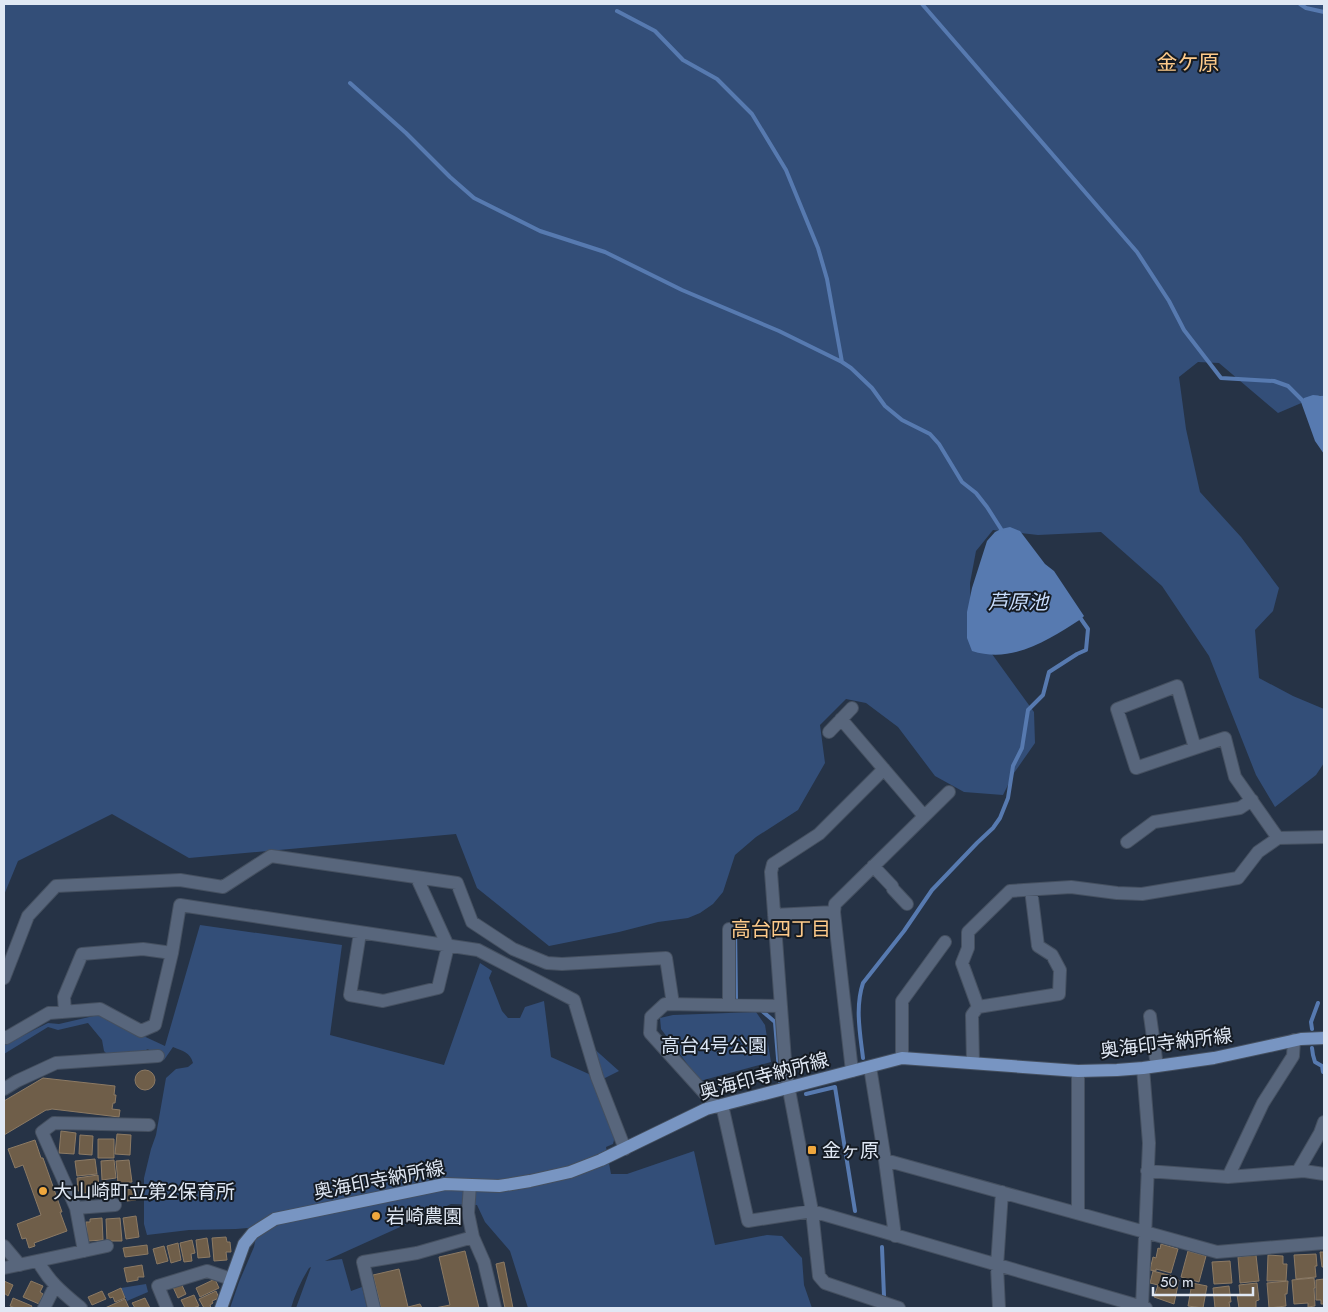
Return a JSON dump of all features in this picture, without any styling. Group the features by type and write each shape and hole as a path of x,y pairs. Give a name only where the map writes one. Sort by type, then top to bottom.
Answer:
{"main road":[{"name":"奥海印寺納所線","path":"221,1308 244,1244 253,1233 275,1219 445,1184 499,1186 570,1172 601,1160 706,1109 902,1058 1078,1071 1117,1070 1214,1058 1294,1040 1324,1038"}],"street":[{"path":"1195,748 1177,686 1117,709 1136,768 1225,738 1235,777 1278,838"},
{"path":"828,732 852,708"},
{"path":"841,719 924,816"},
{"path":"884,769 819,834 773,864 771,872 786,1074 812,1212 819,1276 825,1283 900,1308"},
{"path":"852,1071 834,912 835,904 949,792"},
{"path":"1127,842 1154,822 1240,808 1252,800"},
{"path":"978,1007 962,963 968,948 968,932 1010,890 1071,887 1142,894 1238,878 1258,852 1278,838 1324,837"},
{"path":"4,978 28,916 56,886 180,880 223,886 271,856 457,884 472,922 513,949 547,963 562,964 666,958 673,1004"},
{"path":"873,866 907,904"},
{"path":"360,933 350,995 383,1001 438,988 448,946 417,878"},
{"path":"973,1064 972,1015 978,1007 1059,994 1060,970 1052,955 1038,946 1031,890"},
{"path":"4,1037 6,1038 49,1014 100,1009 141,1031 155,1026 172,953 180,905 478,950 574,1000 597,1077 625,1148"},
{"path":"774,915 834,912"},
{"path":"729,929 729,1005"},
{"path":"902,1058 902,1001 944,942"},
{"path":"65,1012 64,997 82,954 143,949 172,953"},
{"path":"781,1006 665,1004 651,1017 650,1033 719,1106 748,1220 812,1212 1144,1308 1149,1143 1143,1068"},
{"path":"1150,1016 1157,1066"},
{"path":"1228,1177 1263,1103 1293,1056 1294,1040"},
{"path":"4,1089 56,1063 158,1056"},
{"path":"870,1067 895,1236"},
{"path":"1078,1071 1078,1213"},
{"path":"1298,1171 1320,1133 1324,1122"},
{"path":"84,1251 76,1208 42,1132 54,1123 149,1125"},
{"path":"885,1160 1217,1252 1324,1243"},
{"path":"1148,1171 1228,1177 1304,1170 1324,1174"},
{"path":"470,1185 468,1213 472,1237 484,1262 495,1308"},
{"path":"999,1308 997,1266 1002,1192"},
{"path":"76,1208 115,1205"},
{"path":"374,1308 363,1262 417,1253 472,1237"},
{"path":"4,1246 20,1265"},
{"path":"4,1268 107,1246"},
{"path":"38,1261 54,1286 81,1308"},
{"path":"167,1308 158,1286 207,1271 231,1279"},
{"path":"44,1308 54,1286"}],"green space":[{"path":"4,4 1324,4 1324,397 1320,395 1278,413 1219,363 1198,362 1179,377 1186,429 1200,492 1241,537 1279,588 1273,611 1255,630 1259,678 1293,696 1324,709 1324,763 1316,775 1275,807 1256,775 1209,656 1162,586 1101,532 1038,535 993,530 976,551 970,583 971,625 1034,712 1035,743 1014,773 1003,795 964,792 935,776 898,727 866,703 846,699 820,725 825,763 798,810 756,837 735,855 723,892 713,904 700,913 688,918 658,922 549,946 477,888 456,834 189,858 112,814 18,861 4,895"},
{"path":"200,925 342,945 330,1035 444,1065 480,963 492,971 489,978 502,1011 508,1018 520,1018 525,1007 544,1001 551,1057 591,1075 615,1136 613,1144 606,1147 611,1174 627,1174 694,1151 715,1245 767,1235 782,1236 802,1258 804,1285 812,1308 528,1308 510,1251 485,1222 477,1205 451,1204 325,1261 342,1259 351,1291 362,1287 367,1308 296,1308 311,1267 301,1283 291,1308 230,1308 254,1247 258,1227 189,1230 147,1235 144,1224 144,1178 156,1135 166,1078 176,1069 188,1067 193,1063 190,1056 186,1052 173,1047 164,1060 156,1057 148,1049 137,1054 109,1056 104,1051 102,1040 88,1023 58,1030 48,1027 4,1054 4,1045 48,1023 59,1024 98,1015 165,1046"},
{"name":"高台４号公園","path":"756,1012 765,1025 771,1062 700,1081 661,1029 660,1018 673,1015"},
{"path":"591,1046 619,1071 603,1079"},
{"path":"146,1284 148,1292 127,1301 121,1288"}],"water":[{"path":"1313,395 1324,396 1324,454 1315,441 1301,402 1304,398"},
{"name":"芦原池","path":"1010,527 1020,531 1045,564 1054,571 1084,616 1069,627 1030,648 1002,654 972,651 967,638 967,612 972,588 987,541 995,532"}],"building":[{"path":"141,1070 149,1070 155,1076 155,1084 149,1090 141,1090 135,1084 135,1076"},
{"path":"43,1078 115,1086 115,1103 113,1103 112,1109 120,1110 119,1117 52,1109 46,1110 4,1135 4,1101"},
{"path":"61,1131 76,1133 74,1154 59,1153"},
{"path":"117,1134 131,1135 130,1155 115,1154"},
{"path":"80,1135 93,1136 92,1155 79,1154"},
{"path":"98,1139 114,1139 114,1158 98,1158"},
{"path":"35,1140 62,1212 60,1212 67,1231 34,1243 35,1246 29,1248 26,1238 22,1239 17,1224 41,1215 23,1165 15,1168 8,1149"},
{"path":"95,1159 97,1174 77,1176 75,1161"},
{"path":"114,1160 116,1178 102,1180 101,1161"},
{"path":"129,1160 132,1182 118,1183 116,1161"},
{"path":"98,1175 99,1191 83,1193 82,1190 78,1191 77,1178"},
{"path":"135,1189 136,1200 127,1201 125,1190"},
{"path":"136,1216 139,1237 126,1239 123,1218"},
{"path":"102,1218 103,1240 88,1241 86,1222 90,1222 90,1219"},
{"path":"120,1218 122,1241 107,1241 106,1219"},
{"path":"226,1237 227,1242 230,1242 231,1252 226,1252 227,1260 214,1261 212,1238"},
{"path":"207,1238 210,1257 198,1258 196,1240"},
{"path":"192,1240 195,1253 191,1254 192,1261 184,1262 180,1243"},
{"path":"178,1243 181,1260 171,1263 167,1246"},
{"path":"1161,1244 1178,1249 1171,1273 1156,1269 1156,1271 1150,1270 1153,1257 1156,1258"},
{"path":"147,1245 148,1254 125,1257 123,1248"},
{"path":"164,1246 168,1261 157,1264 153,1249"},
{"path":"465,1251 479,1308 435,1308 450,1305 439,1257"},
{"path":"1188,1251 1206,1256 1199,1282 1181,1277"},
{"path":"1320,1252 1324,1252 1324,1267 1322,1267"},
{"path":"1316,1254 1316,1277 1296,1279 1294,1255"},
{"path":"1256,1255 1259,1281 1240,1283 1238,1257"},
{"path":"1268,1255 1283,1256 1283,1264 1287,1264 1286,1281 1267,1281"},
{"path":"1230,1261 1232,1283 1214,1284 1212,1262"},
{"path":"504,1262 513,1308 505,1308 496,1264"},
{"path":"142,1265 144,1277 138,1277 138,1280 127,1282 124,1268"},
{"path":"399,1269 408,1307 420,1304 422,1308 381,1308 373,1275"},
{"path":"1153,1271 1176,1277 1175,1279 1179,1280 1174,1304 1154,1297 1158,1285 1150,1283"},
{"path":"1314,1278 1315,1306 1308,1307 1308,1303 1294,1304 1292,1280"},
{"path":"215,1279 219,1288 200,1297 196,1288"},
{"path":"1324,1279 1324,1304 1321,1304 1321,1300 1316,1300 1316,1280"},
{"path":"4,1281 13,1285 8,1296 4,1293"},
{"path":"31,1281 43,1286 40,1292 43,1294 39,1304 23,1297"},
{"path":"1288,1281 1287,1294 1285,1294 1286,1306 1269,1308 1267,1283"},
{"path":"181,1283 186,1294 178,1298 173,1287"},
{"path":"1192,1283 1207,1286 1203,1308 1188,1306"},
{"path":"1257,1283 1259,1300 1256,1301 1256,1308 1239,1308 1237,1295 1240,1294 1239,1285"},
{"path":"1229,1286 1230,1308 1215,1308 1213,1288"},
{"path":"121,1288 125,1298 115,1302 113,1297 110,1298 108,1294"},
{"path":"102,1291 106,1299 92,1305 88,1297"},
{"path":"216,1291 219,1298 212,1301 211,1308 204,1308 199,1299"},
{"path":"194,1295 199,1306 185,1308 181,1300"},
{"path":"13,1298 32,1306 31,1308 15,1308 10,1306"},
{"path":"145,1298 150,1308 135,1308 132,1303"},
{"path":"125,1299 129,1308 105,1308"}],"waterway":[{"path":"922,4 1137,252 1169,301 1184,330 1221,378 1274,381 1288,386 1302,400"},
{"path":"1300,4 1306,8 1324,12"},
{"path":"617,11 655,31 683,60 717,79 752,114 786,170 818,248 827,279 842,362"},
{"path":"350,83 474,198 540,231 605,252 682,290 779,331 851,368 872,388 885,406 902,420 930,434 939,444 962,482 976,493 1001,529"},
{"path":"863,1058 859,1011 863,983 904,931 932,890 993,828 1000,818 1008,798 1013,766 1022,748 1028,710 1043,695 1049,672 1086,650 1088,629 1081,619"},
{"path":"735,924 736,1000"},
{"path":"1312,1029 1311,1022 1318,1003"},
{"path":"761,1010 775,1022 780,1082"},
{"path":"1312,1048 1315,1062 1322,1066 1323,1072"},
{"path":"806,1094 835,1087 855,1211"},
{"path":"882,1247 884,1296"}],"place":[{"name":"金ヶ原","path":"812,1150"},
{"name":"大山崎町立第２保育所","path":"43,1191"},
{"name":"岩崎農園","path":"376,1216"}],"district":[{"name":"金ケ原","path":"1188,63"},
{"name":"高台四丁目","path":"781,929"}]}
